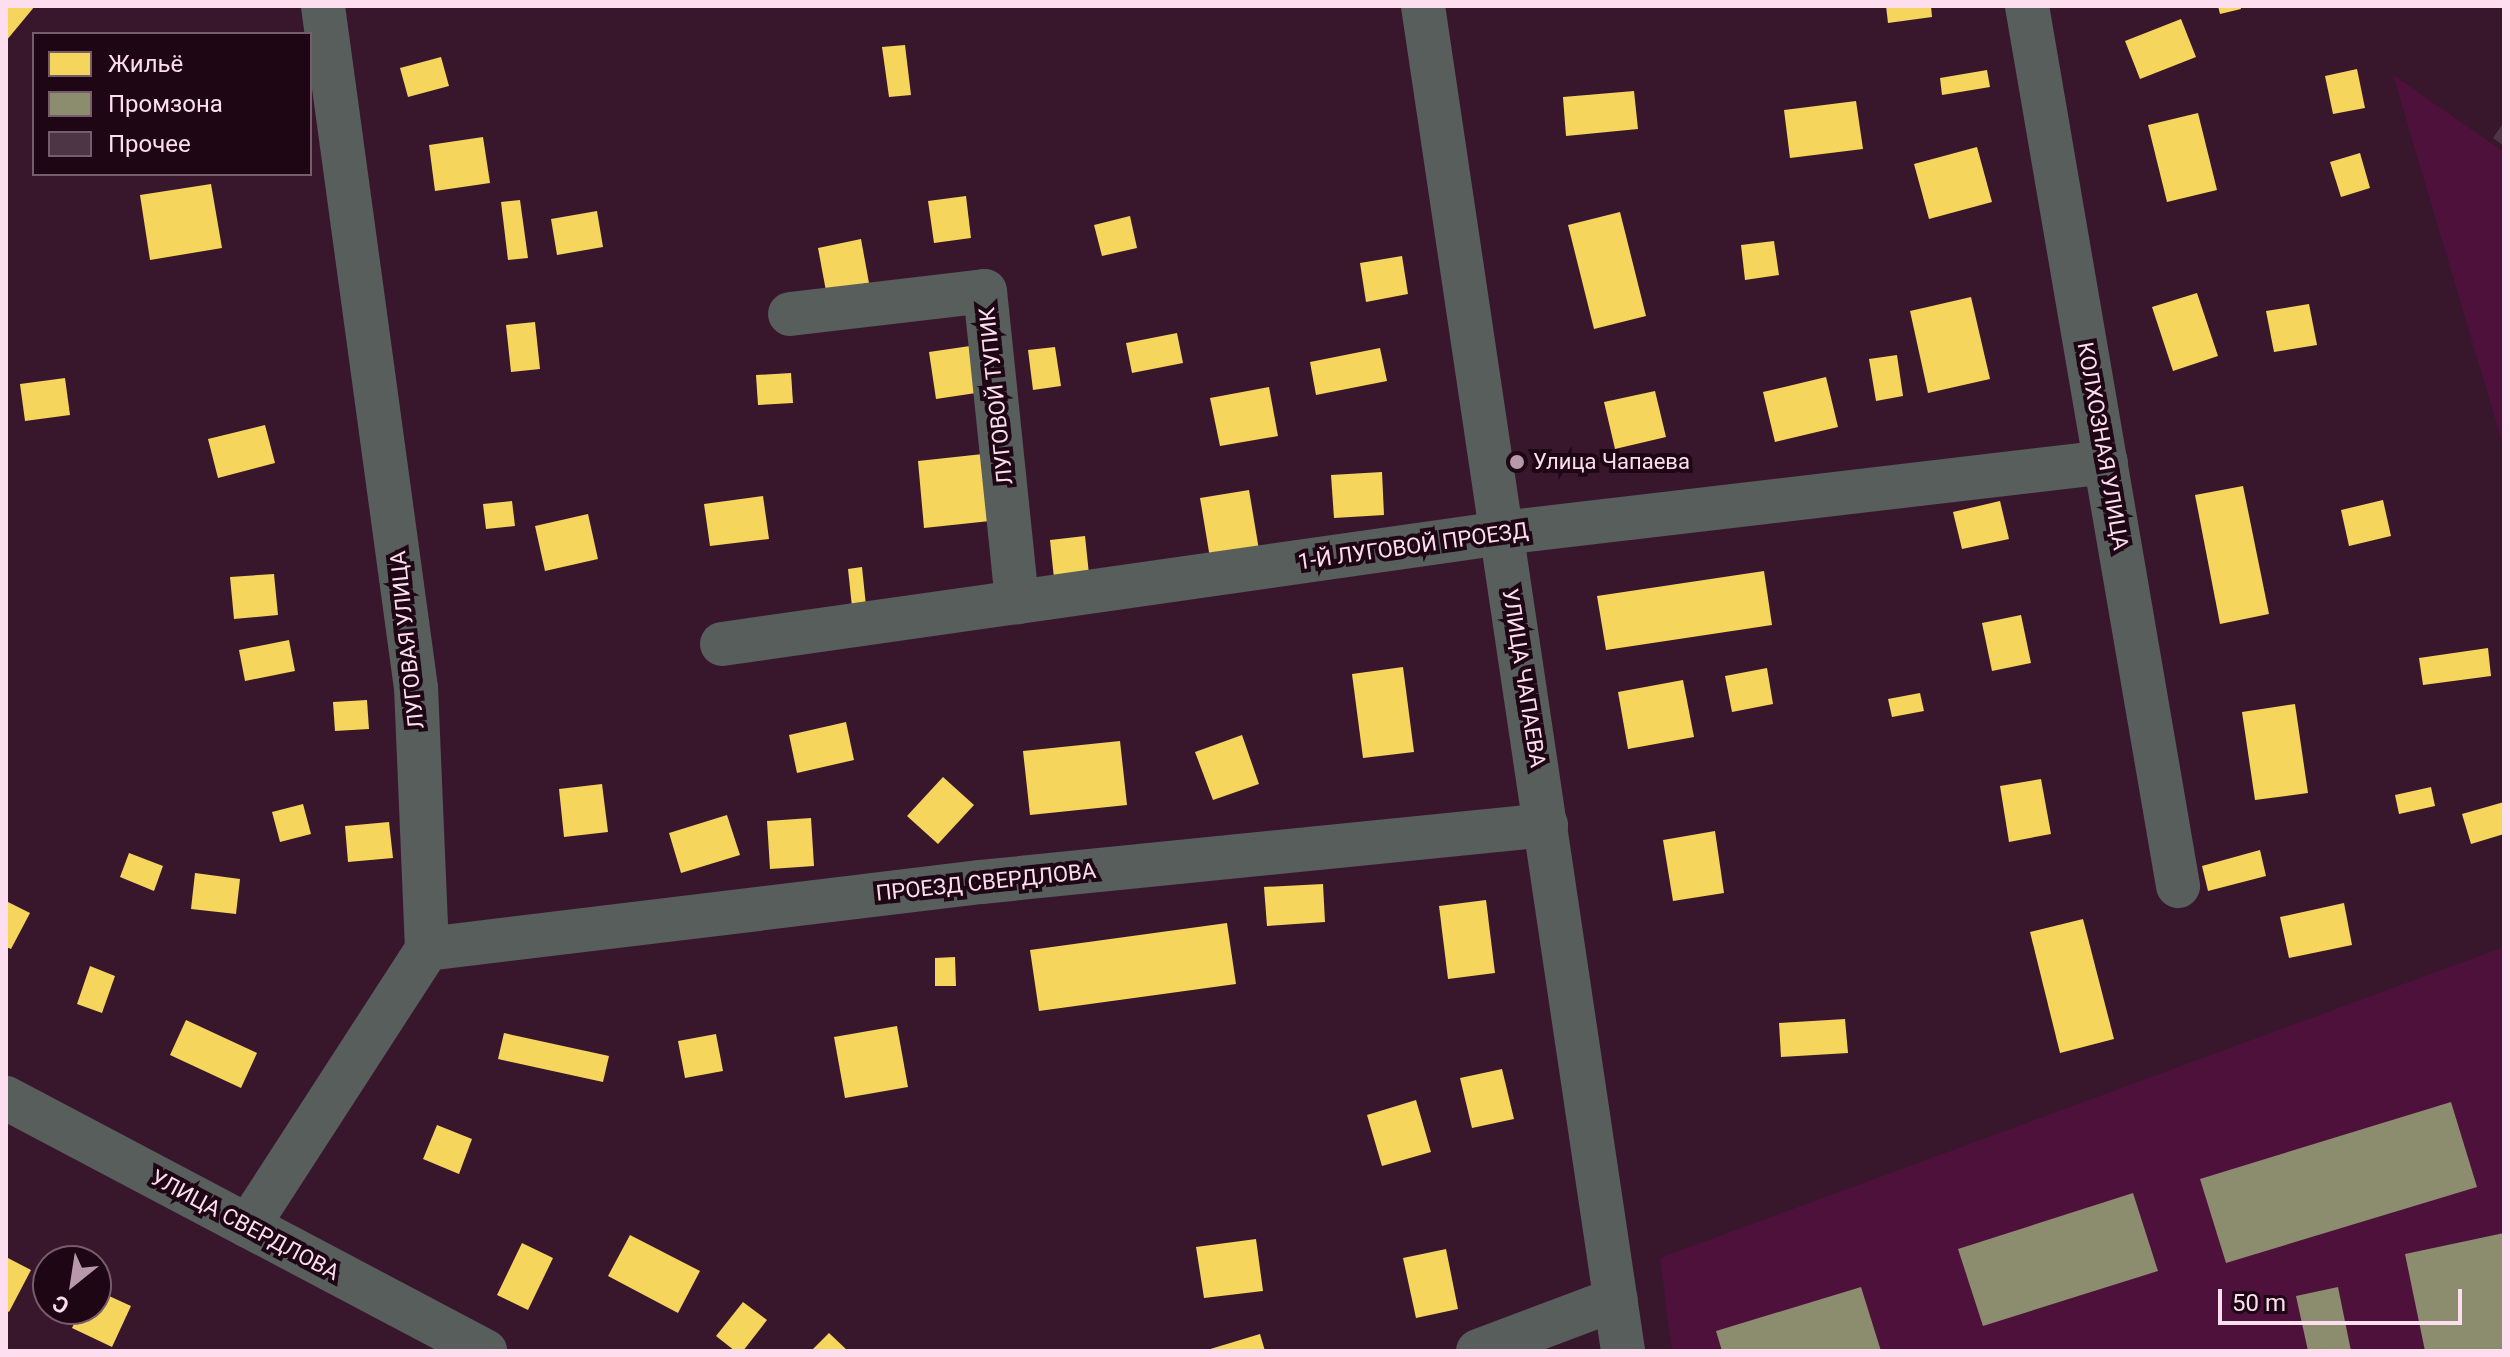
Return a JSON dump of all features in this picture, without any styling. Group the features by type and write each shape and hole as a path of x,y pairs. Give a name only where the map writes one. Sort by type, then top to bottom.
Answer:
{"street":[{"name":"ЛУГОВАЯ УЛИЦА","path":"323,6 416,688 427,949"},
{"name":"УЛИЦА ЧАПАЕВА","path":"1423,6 1623,1351"},
{"name":"КОЛХОЗНАЯ УЛИЦА","path":"2027,6 2178,886"},
{"name":"ЛУГОВОЙ ТУПИК","path":"790,314 985,291 1017,602"},
{"name":"1-Й ЛУГОВОЙ ПРОЕЗД","path":"722,644 1502,533 2106,462"},
{"name":"ПРОЕЗД СВЕРДЛОВА","path":"427,949 981,882 1546,825"},
{"path":"248,1226 427,949"},
{"name":"УЛИЦА СВЕРДЛОВА","path":"6,1098 485,1351"},
{"path":"1478,1351 1616,1299"}],"shaded area":[{"path":"2393,75 2504,152 2504,448"},
{"path":"2504,947 2504,1351 1672,1351 1660,1258"}],"building: Жильё":[{"path":"6,6 35,6 6,41"},
{"path":"1886,6 1931,6 1932,17 1888,23"},
{"path":"2218,6 2240,6 2241,9 2220,14"},
{"path":"2181,19 2196,57 2140,79 2125,41"},
{"path":"905,45 911,95 889,97 882,47"},
{"path":"441,57 449,86 408,97 400,68"},
{"path":"2357,69 2365,108 2333,114 2325,76"},
{"path":"1987,70 1990,87 1942,95 1940,78"},
{"path":"1634,91 1638,129 1566,136 1563,97"},
{"path":"1856,101 1863,149 1790,158 1784,110"},
{"path":"2198,113 2217,190 2167,202 2148,125"},
{"path":"483,137 490,183 435,191 429,145"},
{"path":"1977,147 1992,202 1929,219 1914,164"},
{"path":"2360,153 2370,188 2341,197 2330,162"},
{"path":"211,184 222,248 150,260 140,195"},
{"path":"966,196 971,238 934,243 928,201"},
{"path":"520,200 528,258 508,260 501,202"},
{"path":"597,211 603,247 557,255 551,219"},
{"path":"1620,212 1646,316 1594,329 1568,225"},
{"path":"1130,216 1137,248 1102,256 1094,225"},
{"path":"861,239 869,283 826,291 818,248"},
{"path":"1774,241 1779,275 1745,280 1741,245"},
{"path":"1402,256 1408,294 1366,302 1360,263"},
{"path":"2197,293 2218,356 2173,371 2152,307"},
{"path":"1971,297 1990,379 1928,393 1910,311"},
{"path":"2309,304 2317,345 2274,352 2266,311"},
{"path":"535,322 540,369 511,372 506,325"},
{"path":"1177,333 1183,363 1132,373 1126,343"},
{"path":"970,346 976,393 936,399 929,352"},
{"path":"1055,347 1061,386 1033,390 1028,350"},
{"path":"1380,348 1387,381 1316,395 1310,362"},
{"path":"1897,355 1903,396 1876,401 1869,359"},
{"path":"791,373 793,403 758,405 756,375"},
{"path":"1826,377 1838,427 1775,442 1763,392"},
{"path":"65,378 70,415 25,421 20,384"},
{"path":"1269,387 1278,436 1220,446 1210,398"},
{"path":"1655,391 1666,437 1615,449 1604,402"},
{"path":"265,425 275,463 218,478 208,439"},
{"path":"983,454 990,521 924,528 918,461"},
{"path":"1382,472 1384,515 1334,518 1331,475"},
{"path":"2243,486 2269,614 2220,624 2195,495"},
{"path":"1249,490 1260,556 1211,564 1200,498"},
{"path":"763,496 769,539 710,546 704,504"},
{"path":"2383,500 2391,536 2349,546 2341,510"},
{"path":"512,501 515,526 486,529 483,504"},
{"path":"2000,501 2009,539 1962,549 1953,512"},
{"path":"588,514 598,559 545,571 535,526"},
{"path":"1085,536 1090,584 1055,588 1050,540"},
{"path":"862,567 866,606 852,607 848,569"},
{"path":"1764,571 1772,625 1606,650 1597,596"},
{"path":"274,574 278,615 234,619 230,577"},
{"path":"2021,615 2031,663 1992,671 1982,623"},
{"path":"289,640 295,671 245,681 239,650"},
{"path":"2488,648 2491,676 2423,685 2419,658"},
{"path":"1403,667 1414,752 1363,758 1352,674"},
{"path":"1767,668 1773,704 1732,712 1725,676"},
{"path":"1683,680 1694,737 1628,749 1618,692"},
{"path":"1920,693 1924,711 1892,717 1888,699"},
{"path":"367,700 369,729 335,731 333,702"},
{"path":"2295,704 2308,793 2255,800 2242,712"},
{"path":"846,722 854,760 797,773 789,735"},
{"path":"1242,735 1259,784 1213,800 1195,752"},
{"path":"1120,741 1127,805 1030,815 1023,751"},
{"path":"943,777 974,805 938,844 907,816"},
{"path":"2041,779 2051,834 2009,842 2000,786"},
{"path":"602,784 608,832 564,837 559,789"},
{"path":"2431,787 2435,806 2399,814 2395,795"},
{"path":"2504,802 2504,834 2471,844 2462,814"},
{"path":"303,804 311,834 280,842 272,812"},
{"path":"727,815 740,855 681,873 669,833"},
{"path":"811,818 814,866 770,869 767,821"},
{"path":"389,822 393,858 348,862 345,826"},
{"path":"1715,831 1724,893 1673,901 1663,840"},
{"path":"2260,850 2266,876 2208,891 2202,866"},
{"path":"129,853 163,866 154,891 120,877"},
{"path":"195,873 240,879 236,914 191,909"},
{"path":"1323,884 1325,922 1267,926 1264,887"},
{"path":"1486,900 1495,973 1448,979 1439,906"},
{"path":"6,901 30,913 11,949 6,947"},
{"path":"2344,903 2352,945 2289,958 2280,917"},
{"path":"2083,919 2114,1039 2060,1053 2030,932"},
{"path":"1227,923 1236,984 1039,1011 1030,950"},
{"path":"955,957 956,986 935,986 935,958"},
{"path":"90,966 115,976 102,1013 77,1004"},
{"path":"1845,1019 1848,1053 1781,1057 1779,1023"},
{"path":"186,1020 257,1053 241,1088 170,1055"},
{"path":"897,1026 908,1087 845,1098 834,1037"},
{"path":"504,1033 609,1056 603,1082 498,1059"},
{"path":"716,1034 723,1071 685,1078 678,1041"},
{"path":"1502,1069 1514,1119 1472,1128 1460,1078"},
{"path":"1416,1100 1431,1152 1382,1166 1367,1115"},
{"path":"437,1125 472,1139 459,1174 423,1159"},
{"path":"630,1235 700,1271 678,1313 608,1276"},
{"path":"1256,1239 1263,1291 1204,1298 1196,1247"},
{"path":"522,1243 553,1258 528,1310 497,1295"},
{"path":"1446,1249 1458,1309 1416,1318 1403,1258"},
{"path":"6,1257 31,1270 9,1312 6,1310"},
{"path":"112,1297 131,1306 112,1347 72,1328 73,1325 112,1325"},
{"path":"743,1302 767,1320 743,1351 735,1351 716,1336"},
{"path":"829,1333 848,1351 811,1351"},
{"path":"1260,1334 1265,1351 1207,1351 1207,1350"}],"building: Промзона":[{"path":"2451,1102 2477,1187 2226,1263 2200,1179"},
{"path":"2133,1193 2158,1271 1983,1326 1958,1249"},
{"path":"2504,1233 2504,1351 2425,1351 2405,1254"},
{"path":"1861,1287 1881,1351 1722,1351 1716,1331"},
{"path":"2338,1287 2351,1351 2308,1351 2296,1296"}],"building: Прочее":[{"path":"2504,122 2504,146 2493,138"}],"place":[{"name":"Улица Чапаева","path":"1517,462"}]}
